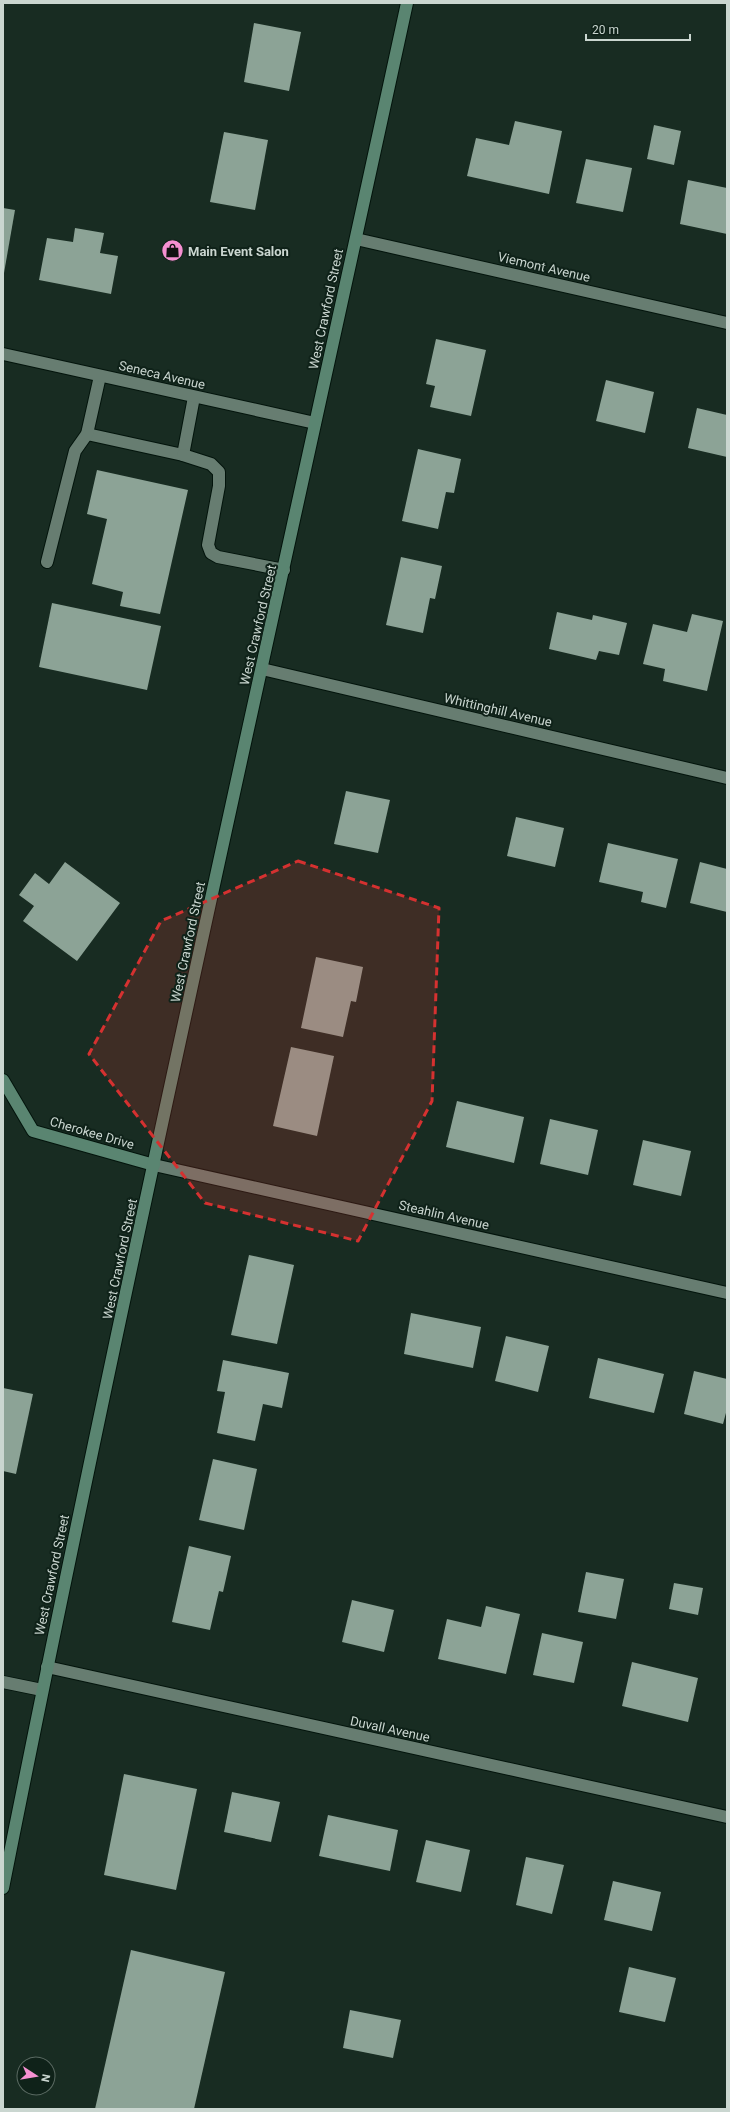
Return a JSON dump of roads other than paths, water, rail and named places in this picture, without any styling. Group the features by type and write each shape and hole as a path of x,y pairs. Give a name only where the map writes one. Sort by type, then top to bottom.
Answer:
{"main road":[{"name":"West Crawford Street","path":"3,1888 42,1690 154,1165 407,3"},
{"name":"Cherokee Drive","path":"3,1080 33,1131 154,1165"}],"street":[{"name":"Viemont Avenue","path":"356,239 727,323"},
{"name":"Seneca Avenue","path":"3,354 315,424"},
{"path":"47,562 75,451 87,434 100,376"},
{"path":"183,455 194,397"},
{"path":"87,434 183,455 211,464 219,472 219,486 208,545 211,553 218,557 284,570"},
{"name":"Whittinghill Avenue","path":"262,669 727,778"},
{"name":"Steahlin Avenue","path":"154,1165 727,1293"},
{"name":"Duvall Avenue","path":"47,1668 727,1817"},
{"path":"3,1682 42,1690"}],"place":[{"name":"Main Event Salon","path":"173,251"}]}
